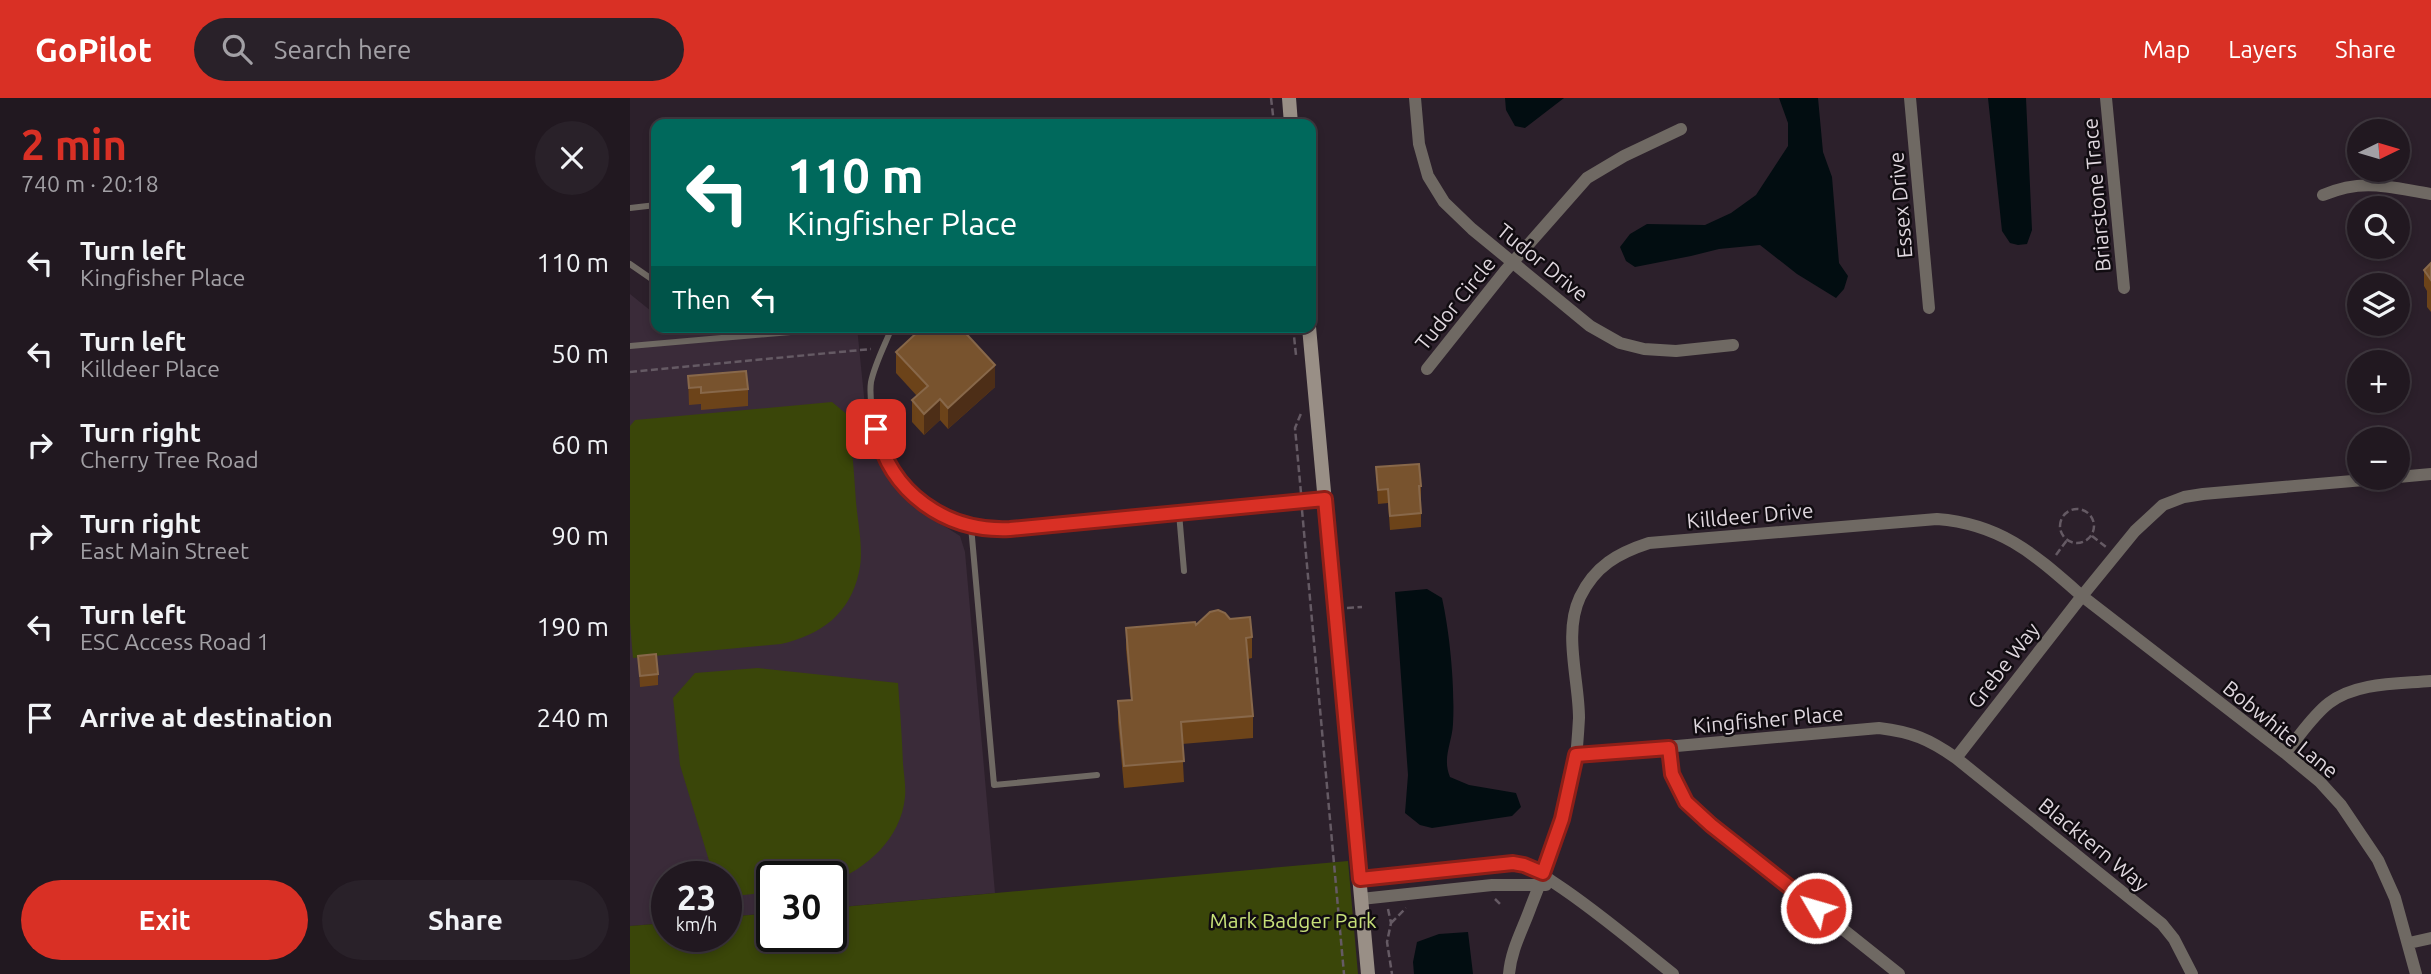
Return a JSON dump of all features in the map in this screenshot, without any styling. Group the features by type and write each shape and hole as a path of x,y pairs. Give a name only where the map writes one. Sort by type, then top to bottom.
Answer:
{"main road":[{"path":"1289,98 1291,119"},
{"path":"1310,333 1368,974"}],"street":[{"name":"Tudor Drive","path":"1415,98 1419,144 1427,176 1444,202 1590,326 1620,343 1644,349 1676,351 1733,345"},
{"name":"Essex Drive","path":"1910,98 1929,308"},
{"name":"Briarstone Trace","path":"2106,98 2124,288"},
{"name":"Tudor Circle","path":"1427,369 1587,178 1623,156 1681,129"},
{"path":"2322,195 2350,185 2362,184 2431,194"},
{"path":"2410,476 2431,474"},
{"name":"Grebe Way","path":"1956,758 2135,531 2163,505 2184,497 2203,494 2347,481"},
{"name":"Killdeer Drive","path":"1509,974 1512,951 1562,819 1576,755 1578,718 1573,621 1589,582 1615,555 1649,543 1902,520 1958,520 1983,526 2006,537 2045,563 2082,596"},
{"name":"Bobwhite Lane","path":"2082,596 2320,782 2358,829 2378,860 2395,898 2416,974"},
{"path":"2285,753 2328,704 2341,696 2359,689 2431,681"},
{"name":"Kingfisher Place","path":"1576,755 1880,728 1905,731 1932,741 1956,758"},
{"path":"1669,748 1672,774 1686,802 1696,812 1899,974"},
{"name":"Blacktern Way","path":"1956,758 2162,924 2180,948 2192,974"},
{"path":"1360,879 1513,863 1524,865 1541,878 1581,900 1673,974"},
{"path":"1361,899 1541,878"},
{"path":"2409,943 2431,938"}],"lane":[{"path":"630,208 651,206"},
{"path":"630,264 651,279"},
{"path":"630,346 780,333"},
{"path":"889,333 871,384 879,443 902,485 939,515 971,526 1010,529 1325,499"},
{"path":"1179,513 1184,571"},
{"path":"971,526 994,785 1097,775"}],"path":[{"path":"1271,98 1273,119"},
{"path":"1294,333 1297,357"},
{"path":"630,372 883,348"},
{"path":"1300,485 1295,428 1302,409"},
{"path":"2074,509 2084,510 2092,516 2095,526 2092,536 2078,544 2067,540 2061,533 2060,522 2065,513 2074,509"},
{"path":"1304,525 1344,974"},
{"path":"2092,536 2106,547"},
{"path":"2056,555 2067,540"},
{"path":"1350,608 1362,607"},
{"path":"1387,897 1391,923 1387,942 1392,974"}],"shaded area":[{"path":"1505,98 1564,98 1525,128 1515,126 1506,110"},
{"path":"1779,98 1818,98 1823,152 1832,177 1839,263 1848,276 1844,289 1836,298 1797,274 1760,245 1719,249 1635,267 1626,261 1620,247 1630,234 1647,224 1705,225 1731,213 1756,195 1788,146 1788,123"},
{"path":"1988,98 2026,98 2032,230 2027,244 2010,243 2002,231"},
{"path":"630,294 651,311 651,333 858,333 867,426 873,450 886,475 901,494 919,510 960,536 965,552 995,893 847,907 847,861 756,861 756,914 742,916 742,861 651,861 651,924 630,926"},
{"path":"1427,589 1442,598 1450,644 1453,709 1447,757 1450,777 1469,785 1516,793 1521,807 1512,816 1432,828 1420,825 1405,813 1408,775 1395,592"},
{"path":"1468,932 1473,974 1414,974 1413,962 1417,942 1439,934"}],"green space":[{"path":"832,402 849,416 861,546 855,587 841,611 809,635 781,644 633,658 630,623 630,426 635,420"},
{"path":"758,668 898,683 905,797 897,826 880,850 847,875 847,861 756,861 756,894 742,895 742,861 709,861 680,765 673,698 695,673"},
{"name":"Mark Badger Park","path":"1348,861 1358,974 630,974 630,926 651,924 651,952 742,952 742,916 756,914 756,952 847,952 847,907"}],"building":[{"path":"2431,263 2431,280 2424,270"},
{"path":"917,333 966,333 995,365 948,408 940,399 924,414 912,400 928,386 896,352"},
{"path":"746,371 748,389 701,393 701,387 689,388 688,376"},
{"path":"1419,464 1421,513 1390,516 1388,489 1378,490 1376,467"},
{"path":"1218,610 1230,619 1250,617 1252,637 1246,638 1253,716 1181,722 1184,761 1124,766 1118,701 1132,700 1126,628 1195,622 1196,625 1210,612"},
{"path":"656,654 658,674 640,676 638,656"}],"route":[{"path":"876,429 885,458 902,485 914,497 939,515 979,528 1010,529 1325,499 1360,879 1513,863 1543,873 1562,819 1576,755 1669,748 1672,774 1686,802 1816,908"}]}
